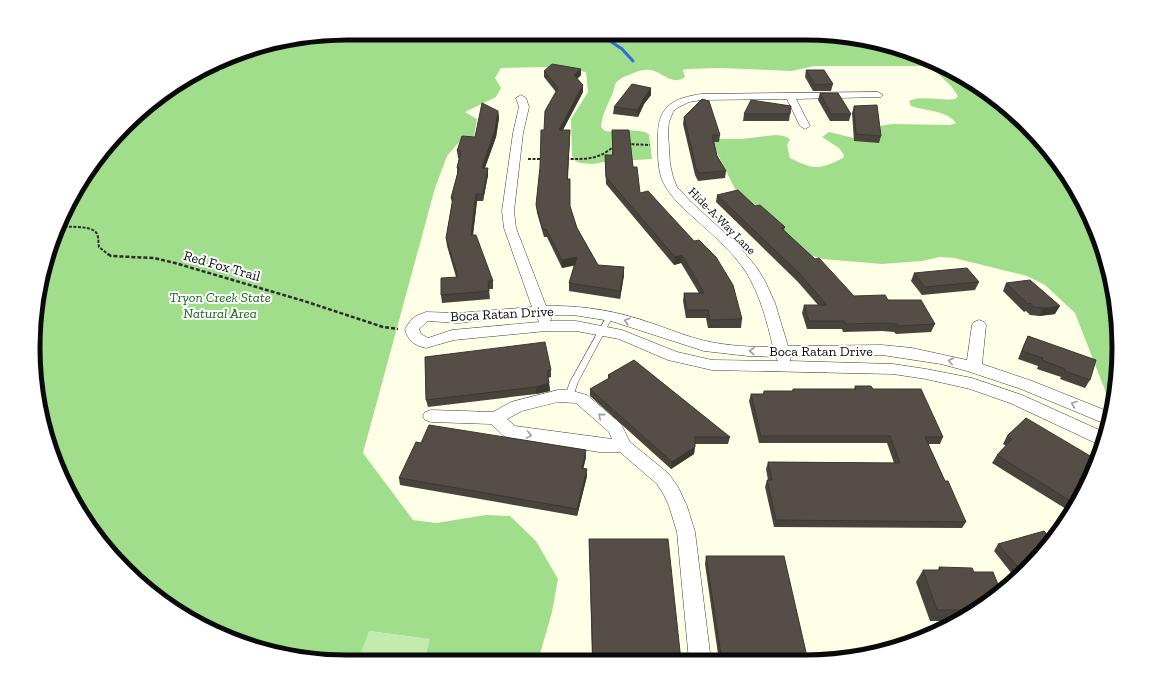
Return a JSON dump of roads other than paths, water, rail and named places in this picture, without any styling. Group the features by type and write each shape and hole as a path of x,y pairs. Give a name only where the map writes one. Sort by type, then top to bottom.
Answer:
{"street":[{"name":"Hide-A-Way Lane","path":"786,368 770,304 763,288 743,259 682,200 672,187 667,175 663,145 664,118 672,106 682,102 710,96 878,95"},
{"path":"790,96 806,126"},
{"path":"521,98 524,107 518,133 508,211 510,228 543,318"},
{"name":"Boca Ratan Drive","path":"1099,438 1016,399 972,384 926,374 893,369 786,368 712,365 673,356 622,335 543,318 454,318 435,316 426,317 418,321 412,329 414,338 426,343 452,335 543,318 581,312 610,316 716,349 782,351 842,349 883,350 918,355 974,367 1028,385 1104,417"},
{"path":"974,367 979,325"},
{"path":"431,416 495,418 517,406 558,396 569,396 581,398 615,428 624,446 663,479 678,506 686,532 699,655"},
{"path":"495,418 510,432 599,445 624,446"}],"lane":[{"path":"569,396 574,382 610,316"}],"waterway":[{"path":"608,40 622,49 633,61"}],"park label":[{"name":"Tryon Creek State Natural Area","path":"220,306"}]}
